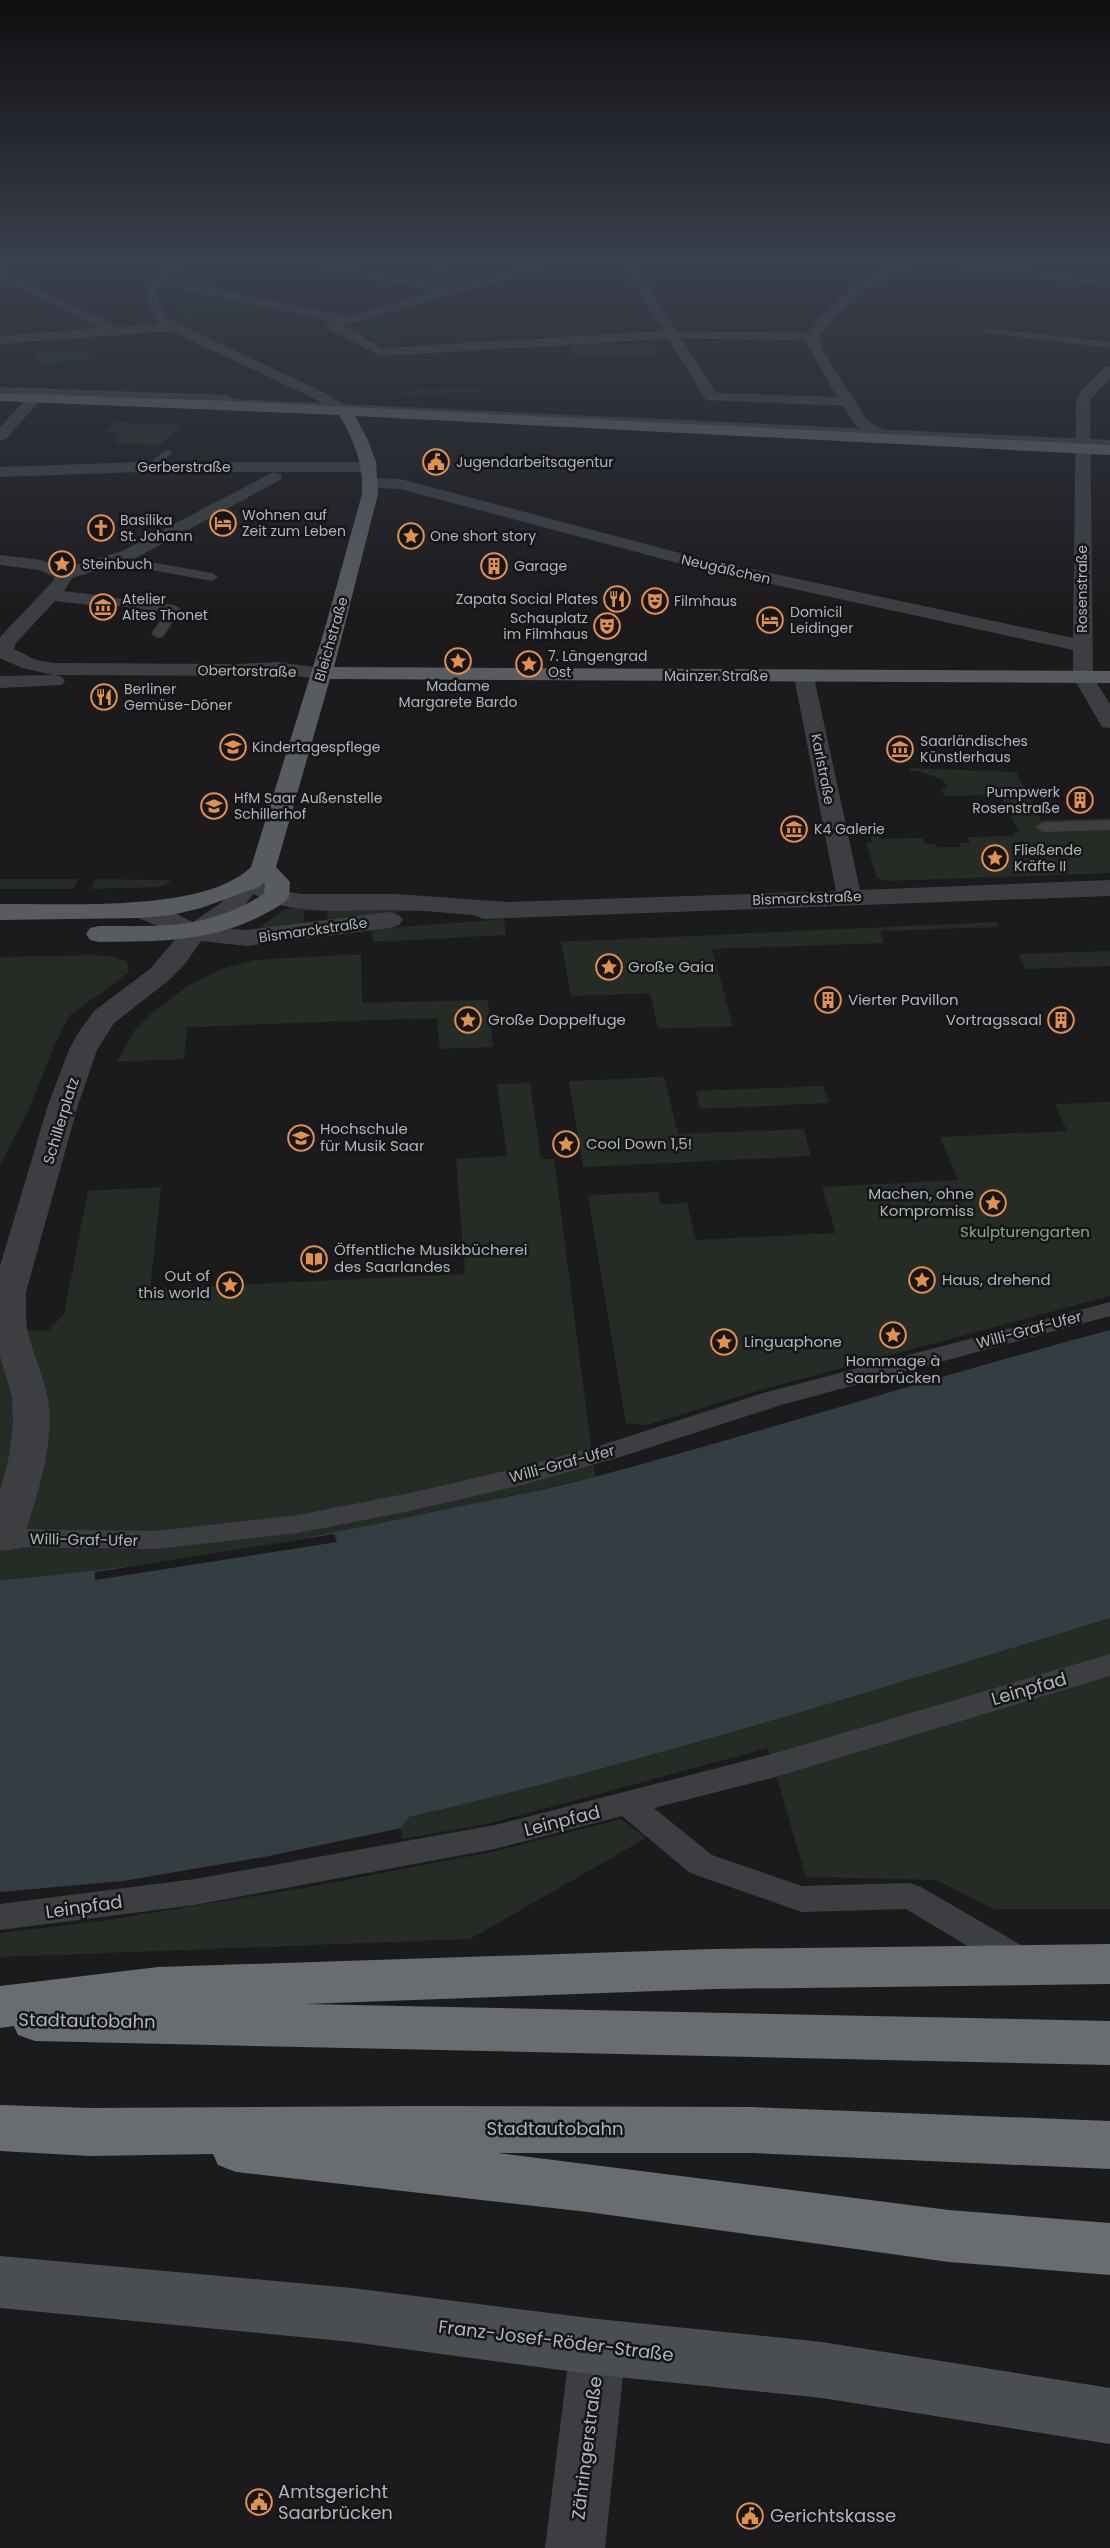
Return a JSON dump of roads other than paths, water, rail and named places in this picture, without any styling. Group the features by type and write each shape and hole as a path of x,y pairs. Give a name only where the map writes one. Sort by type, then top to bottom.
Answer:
{"highway":[{"path":"0,2007 158,1988 701,1969 1110,1964"},
{"name":"Stadtautobahn","path":"0,2019 1110,2043"},
{"name":"Stadtautobahn","path":"0,2128 90,2132 423,2129 752,2130 1110,2145"},
{"path":"90,2132 588,2187 949,2236 1110,2249"}],"main road":[{"path":"0,393 337,406 1036,446 1082,442 1110,449"},
{"path":"337,406 370,475"},
{"name":"Bleichstraße","path":"257,875 322,673 364,520 370,475"},
{"name":"Mainzer Straße","path":"322,673 1110,677"},
{"path":"0,912 140,910 192,903 257,875"},
{"path":"0,935 194,933 244,918 276,897"}],"street":[{"path":"281,379 337,406"},
{"path":"700,379 711,397 850,402"},
{"path":"835,379 850,402 862,428"},
{"name":"Rosenstraße","path":"1083,677 1082,442 1084,396 1101,379"},
{"path":"3,428 31,402"},
{"path":"811,434 835,434 862,428 893,437 920,440"},
{"name":"Gerberstraße","path":"0,472 151,467 370,475"},
{"name":"Neugäßchen","path":"370,475 693,562 1083,646"},
{"path":"63,575 125,561 274,477"},
{"path":"0,560 46,567 57,570 63,575"},
{"path":"6,661 4,646 63,581 63,575"},
{"path":"50,595 90,599"},
{"name":"Obertorstraße","path":"6,661 55,669 239,670 277,668 322,673"},
{"name":"Obertorstraße","path":"9,682 273,682 322,673"},
{"name":"Karlstraße","path":"804,676 844,878 850,897"},
{"path":"1083,677 1110,723"},
{"path":"257,875 276,897"},
{"name":"Schillerplatz","path":"3,1538 25,1468 32,1410 27,1381 16,1354 8,1323 5,1292 63,1105 83,1050 104,1017 159,975 176,958 194,933 231,907 257,875"},
{"name":"Bismarckstraße","path":"194,933 247,938 381,921 504,909 1110,888"},
{"name":"Bismarckstraße","path":"276,897 301,902 396,902 504,909"},
{"path":"140,910 165,918 194,933"},
{"name":"Franz-Josef-Röder-Straße","path":"0,2283 352,2315 598,2347 822,2370 1110,2416"},
{"name":"Zähringerstraße","path":"575,2548 598,2347"}],"lane":[{"path":"337,406 862,428 1110,442"},
{"path":"151,467 167,452"},
{"path":"125,561 212,577"},
{"path":"90,599 174,609 158,634"},
{"path":"1043,827 1110,825"},
{"name":"Willi-Graf-Ufer","path":"3,1538 110,1541 212,1535 298,1524 410,1502 533,1473 772,1400 1110,1309"},
{"name":"Leinpfad","path":"0,1917 195,1892 495,1837 772,1766 1110,1665"},
{"path":"628,1804 701,1864 802,1899 910,1896 1029,1966"}],"place":[{"name":"Jugendarbeitsagentur","path":"436,462"},
{"name":"Wohnen auf Zeit zum Leben","path":"223,523"},
{"name":"Basilika St. Johann","path":"101,528"},
{"name":"One short story","path":"411,536"},
{"name":"Steinbuch","path":"62,564"},
{"name":"Garage","path":"494,566"},
{"name":"Zapata Social Plates","path":"617,599"},
{"name":"Filmhaus","path":"655,601"},
{"name":"Atelier Altes Thonet","path":"103,607"},
{"name":"Domicil Leidinger","path":"770,620"},
{"name":"Schauplatz im Filmhaus","path":"607,626"},
{"name":"Madame Margarete Bardo","path":"458,661"},
{"name":"7. Längengrad Ost","path":"529,664"},
{"name":"Berliner Gemüse-Döner","path":"104,697"},
{"name":"Kindertagespflege","path":"233,747"},
{"name":"Saarländisches Künstlerhaus","path":"900,749"},
{"name":"Pumpwerk Rosenstraße","path":"1080,800"},
{"name":"HfM Saar Außenstelle Schillerhof","path":"214,806"},
{"name":"K4 Galerie","path":"794,829"},
{"name":"Fließende Kräfte II","path":"995,858"},
{"name":"Große Gaia","path":"609,967"},
{"name":"Vierter Pavillon","path":"828,1000"},
{"name":"Große Doppelfuge","path":"468,1020"},
{"name":"Vortragssaal","path":"1061,1020"},
{"name":"Hochschule für Musik Saar","path":"301,1138"},
{"name":"Cool Down 1,5!","path":"566,1144"},
{"name":"Machen, ohne Kompromiss","path":"993,1203"},
{"name":"Öffentliche Musikbücherei des Saarlandes","path":"314,1259"},
{"name":"Haus, drehend","path":"922,1280"},
{"name":"Out of this world","path":"230,1285"},
{"name":"Hommage à Saarbrücken","path":"893,1335"},
{"name":"Linguaphone","path":"724,1342"},
{"name":"Amtsgericht Saarbrücken","path":"259,2502"},
{"name":"Gerichtskasse","path":"750,2516"}],"park label":[{"name":"Skulpturengarten","path":"1025,1232"}]}
